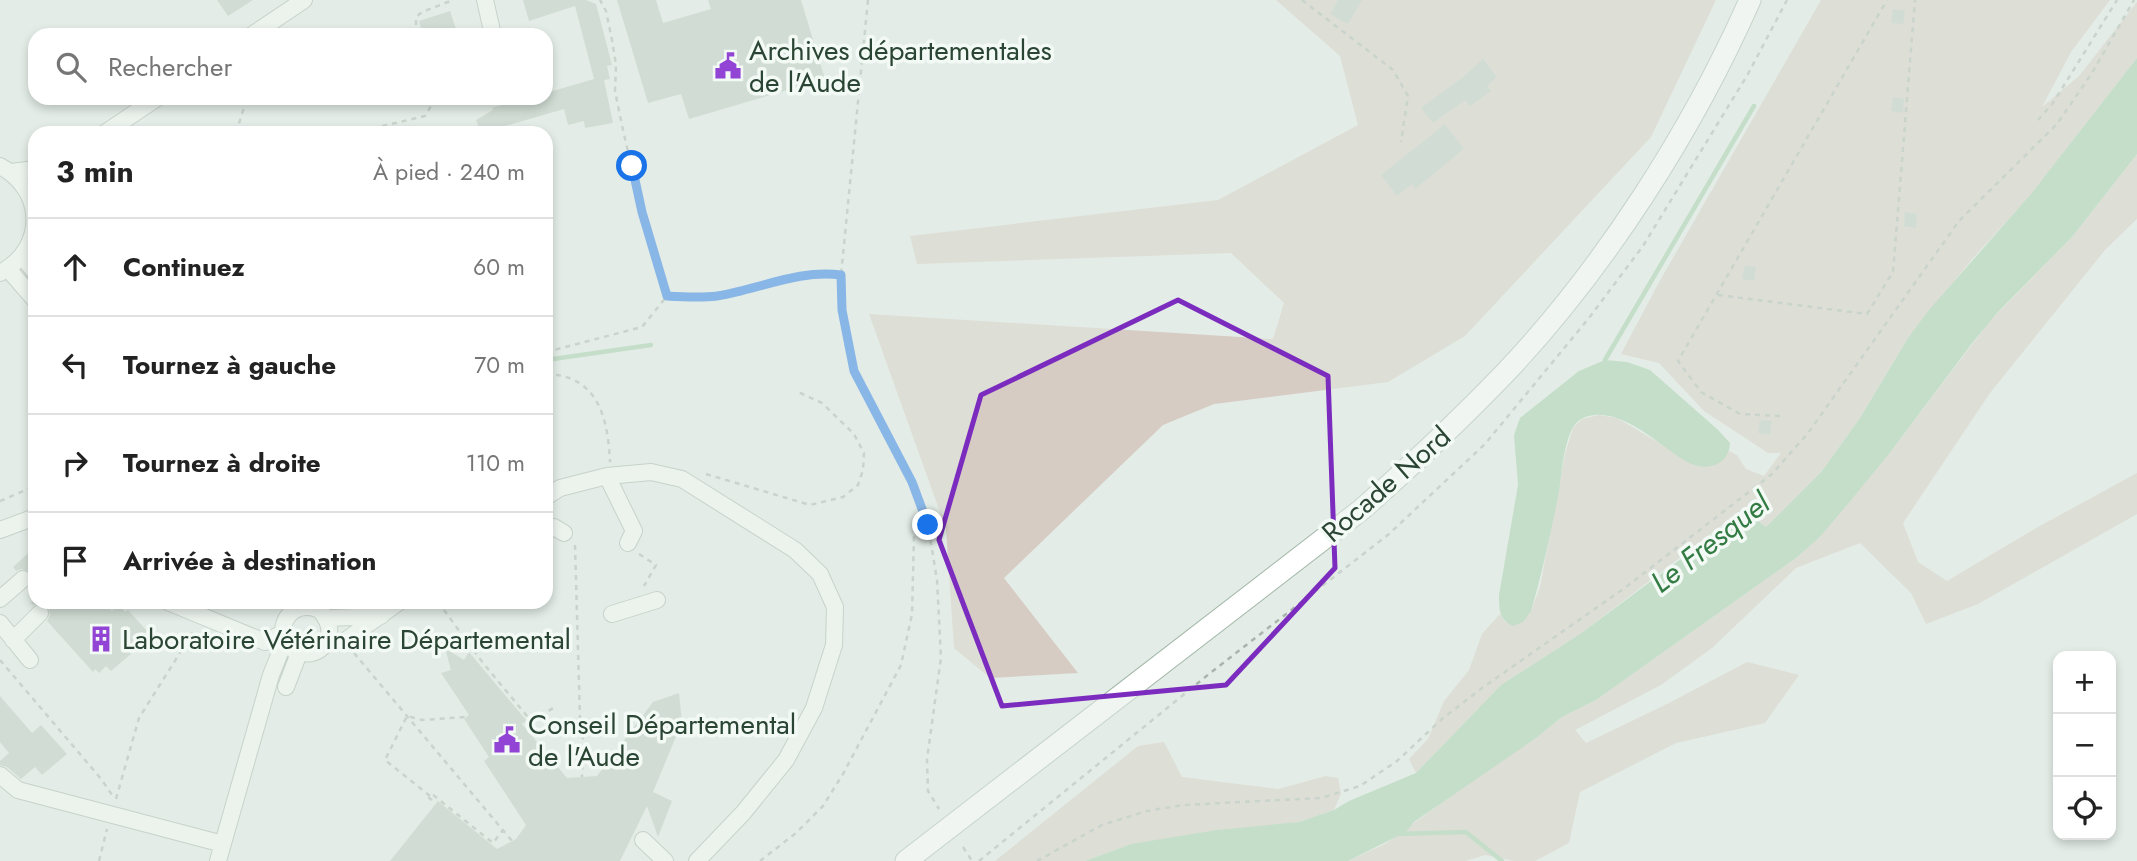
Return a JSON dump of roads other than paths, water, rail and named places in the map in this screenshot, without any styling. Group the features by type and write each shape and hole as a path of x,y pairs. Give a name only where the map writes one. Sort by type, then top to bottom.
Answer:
{"main road":[{"name":"Rocade Nord","path":"906,861 1360,510 1417,461 1508,370 1574,292 1640,201 1692,115 1750,0"}],"street":[{"path":"262,28 304,0"},
{"path":"485,0 491,28"},
{"path":"115,126 146,105"},
{"path":"6,169 28,169"},
{"path":"6,169 23,183 28,192"},
{"path":"28,246 22,256 4,271 28,293"},
{"path":"22,256 28,263"},
{"path":"553,492 559,488 607,475 651,472 682,479 795,550 820,574 835,607 834,645 814,708 786,760 743,813 697,861"},
{"path":"607,475 635,530 628,543"},
{"path":"0,530 28,520"},
{"path":"553,528 570,539"},
{"path":"0,599 23,579"},
{"path":"612,614 657,600"},
{"path":"185,609 265,642 284,636"},
{"path":"218,861 284,636 286,618 292,609"},
{"path":"284,636 293,650 299,653 315,653 390,609"},
{"path":"320,610 381,616"},
{"path":"320,610 334,643"},
{"path":"13,640 40,613"},
{"path":"0,623 30,660"},
{"path":"286,687 299,653"},
{"path":"0,775 18,790 223,844"},
{"path":"643,840 665,861"}],"water":[{"name":"Le Fresquel","path":"2137,58 2137,154 2072,237 1997,313 1973,342 1847,505 1819,538 1796,558 1596,700 1562,717 1414,822 1406,832 1348,861 1085,861 1131,844 1217,830 1299,822 1334,810 1416,773 1501,685 1580,634 1743,510 1766,527 1822,471 1860,418 1908,338 1929,310 2031,194"},
{"path":"1605,360 1627,362 1650,370 1717,429 1730,443 1729,451 1721,462 1715,465 1694,465 1638,428 1610,416 1583,418 1575,424 1566,445 1552,526 1531,611 1523,622 1513,626 1502,617 1499,595 1518,485 1514,435 1520,418 1579,371"}],"waterway":[{"path":"1605,360 1754,106"},
{"path":"553,359 651,345"},
{"path":"1394,834 1466,832 1502,861"}],"place":[{"name":"Archives départementales de l'Aude","path":"728,66"},
{"name":"Laboratoire Vétérinaire Départemental","path":"101,639"},
{"name":"Conseil Départemental de l'Aude","path":"507,740"}]}
